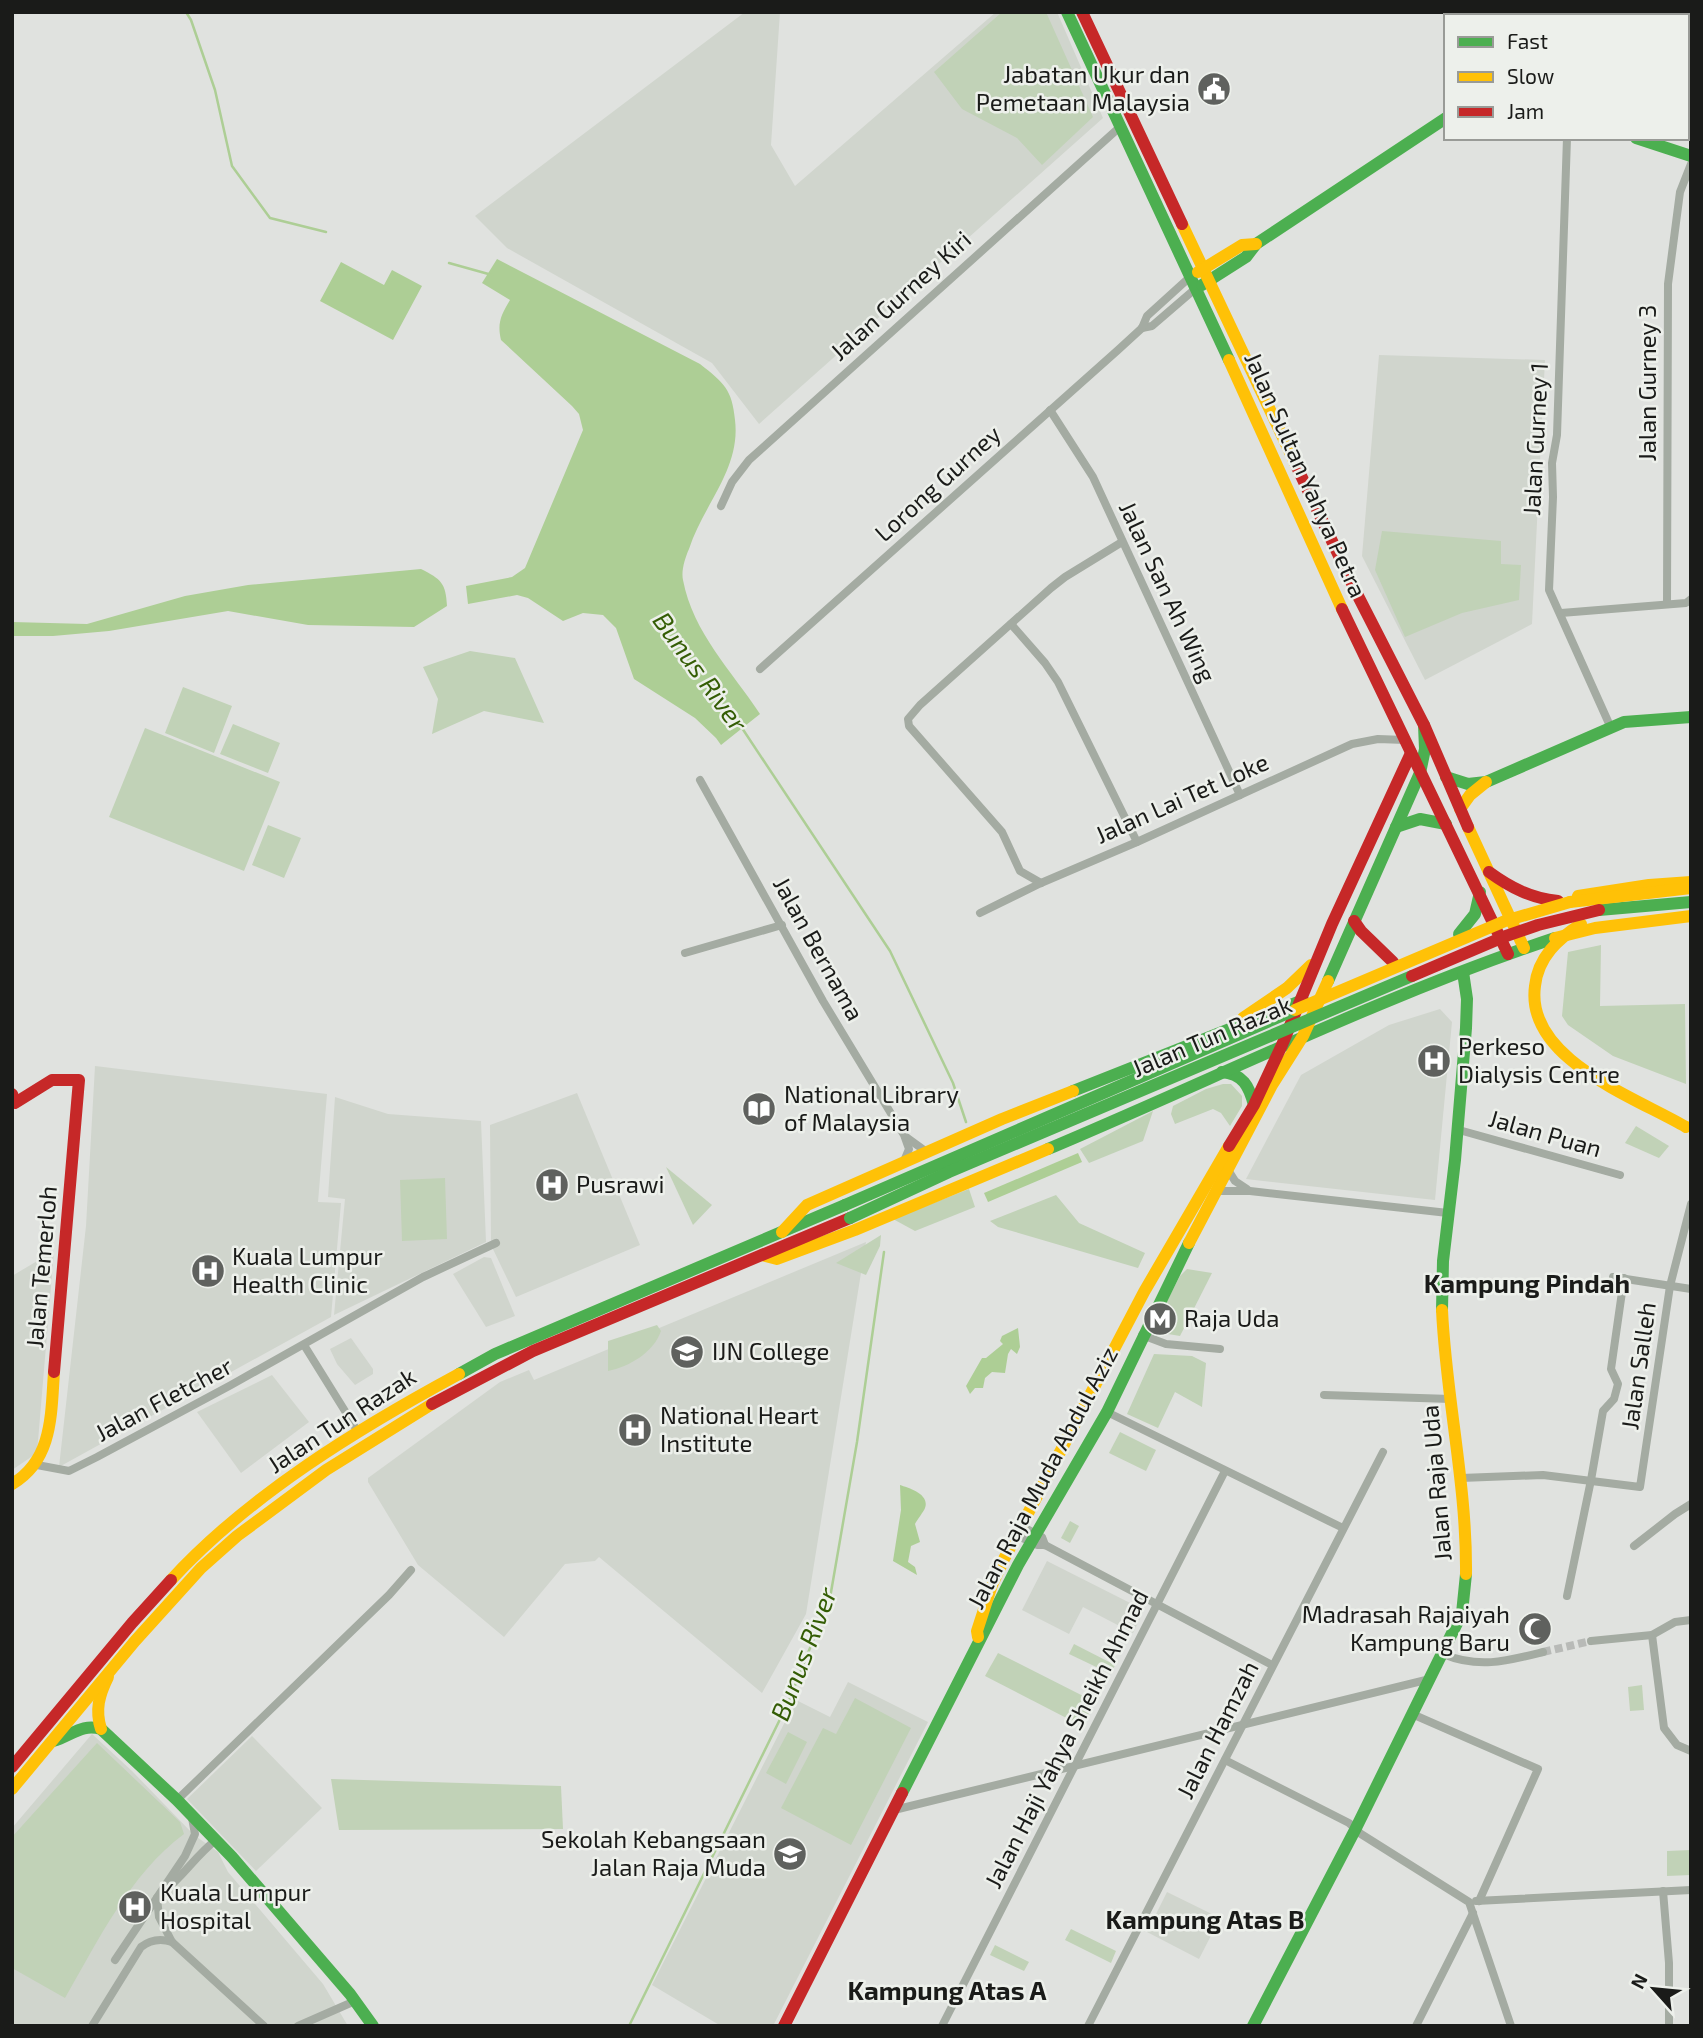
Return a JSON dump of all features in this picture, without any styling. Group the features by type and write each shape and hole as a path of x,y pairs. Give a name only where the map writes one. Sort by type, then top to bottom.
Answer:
{"main road":[{"name":"Jalan Sultan Yahya Petra","path":"1067,12 1247,396 1337,598 1508,954"},
{"name":"Jalan Sultan Yahya Petra","path":"1083,12 1357,594 1424,725 1524,948"},
{"path":"1193,283 1242,245 1256,243 1444,119"},
{"path":"1642,140 1691,156"},
{"path":"1460,809 1470,795 1486,782 1623,722 1691,717"},
{"name":"Jalan Raja Muda Abdul Aziz","path":"784,2026 1001,1597 1107,1412 1142,1335 1272,1085 1304,1036 1420,773 1425,749 1424,725"},
{"name":"Jalan Raja Muda Abdul Aziz","path":"979,1644 977,1632 992,1585 1144,1292 1205,1184 1254,1105 1411,753"},
{"path":"1446,778 1468,784 1486,782"},
{"path":"1396,827 1419,818 1446,824"},
{"path":"1487,870 1525,894 1537,899 1558,901"},
{"name":"Jalan Tun Razak","path":"782,1232 807,1205 1002,1119 1300,1002 1493,921 1558,901 1649,885 1691,882"},
{"name":"Jalan Tun Razak","path":"12,1767 132,1623 192,1556 255,1504 358,1432 454,1375 495,1354 1505,921 1570,902 1691,888"},
{"path":"1460,934 1475,914 1480,892"},
{"name":"Jalan Tun Razak","path":"12,1789 193,1576 237,1536 326,1470 459,1388 533,1351 1506,936 1590,912 1691,902"},
{"name":"Jalan Tun Razak","path":"762,1255 777,1259 855,1230 1146,1107 1282,1045 1524,948 1595,928 1691,916"},
{"path":"1354,921 1357,929 1378,944 1393,962"},
{"path":"1581,924 1558,940 1539,966 1533,1000 1545,1033 1569,1060 1586,1072 1686,1127"},
{"path":"1216,1035 1299,980 1320,954"},
{"name":"Jalan Raja Uda","path":"1254,2026 1462,1613 1467,1528 1441,1297 1443,1242 1459,1130 1465,1013 1463,972"},
{"path":"1140,1066 1158,1071 1163,1079 1164,1088 1146,1107"},
{"path":"1220,1072 1238,1074 1245,1080 1254,1105"},
{"name":"Jalan Temerloh","path":"13,1098 52,1080 79,1080 50,1423 46,1444 37,1465"},
{"path":"1205,1184 1218,1191"},
{"path":"12,1484 24,1478 37,1465"},
{"path":"101,1729 96,1712 97,1701 112,1669"},
{"path":"53,1741 88,1725 101,1729 216,1840 355,2001 373,2026"}],"street":[{"name":"Jalan Gurney Kiri","path":"721,506 732,482 749,460 1121,126"},
{"name":"Jalan Gurney 1","path":"1567,140 1549,590 1611,728"},
{"name":"Jalan Gurney 3","path":"1667,604 1668,296 1680,192 1691,164"},
{"name":"Lorong Gurney","path":"1142,328 1152,326 1193,283"},
{"name":"Lorong Gurney","path":"760,669 1142,328 1147,316 1193,283"},
{"name":"Jalan San Ah Wing","path":"1050,410 1093,477 1240,795"},
{"path":"1041,883 1020,871 1002,832 916,735 909,726 908,719 920,705 1065,577 1122,542"},
{"path":"1560,613 1686,603 1691,599"},
{"path":"1011,624 1058,682 1137,842"},
{"name":"Jalan Lai Tet Loke","path":"980,913 1352,744 1378,739 1405,740"},
{"name":"Jalan Bernama","path":"701,779 830,1012 904,1135 928,1153"},
{"path":"685,953 782,925"},
{"name":"Jalan Puan","path":"1459,1130 1620,1175"},
{"path":"902,1165 909,1149 904,1135"},
{"path":"1228,1170 1235,1181 1250,1191"},
{"path":"1218,1191 1250,1191 1448,1213"},
{"name":"Jalan Salleh","path":"1591,1480 1640,1487 1670,1286 1691,1204"},
{"name":"Jalan Fletcher","path":"37,1465 69,1471 304,1345 424,1277 496,1243"},
{"path":"1613,1277 1691,1289"},
{"path":"1567,1596 1603,1411 1614,1399 1618,1384 1611,1369 1624,1278"},
{"path":"1142,1335 1166,1343 1220,1349"},
{"path":"304,1345 358,1432"},
{"path":"1324,1395 1451,1399"},
{"path":"1107,1412 1343,1528"},
{"name":"Jalan Hamzah","path":"1088,2026 1382,1452"},
{"name":"Jalan Haji Yahya Sheikh Ahmad","path":"942,2026 1225,1471"},
{"path":"1461,1478 1542,1475 1591,1480"},
{"path":"1634,1546 1691,1504"},
{"path":"1019,1530 1272,1665"},
{"path":"177,1800 411,1570"},
{"path":"1591,1641 1652,1635 1675,1622 1691,1620"},
{"path":"1652,1635 1664,1728 1677,1745 1691,1751"},
{"path":"1443,1654 1464,1661 1488,1664 1543,1652"},
{"path":"894,1810 1430,1679"},
{"path":"1412,1714 1538,1769 1474,1901 1474,1913 1511,2026"},
{"path":"1225,1760 1349,1823 1355,1830 1474,1901 1691,1889"},
{"path":"115,1960 191,1845 195,1834 191,1815"},
{"path":"216,1840 159,1896 159,1917 172,1942 264,2026"},
{"path":"1663,1891 1669,1963 1669,2026"},
{"path":"1416,2026 1474,1913"},
{"path":"92,2025 134,1957 146,1943 161,1939 172,1942"},
{"path":"299,2026 355,2001"}],"shaded area":[{"path":"745,12 780,12 771,145 795,186 996,12 1057,12 1103,118 759,424 712,363 507,248 475,216"},
{"path":"1002,12 1046,12 1093,117 1042,165 1017,138 962,109 934,72"},
{"path":"1379,355 1545,360 1532,624 1425,680 1362,556"},
{"path":"1382,531 1501,541 1501,564 1521,565 1519,600 1462,613 1405,637 1375,570"},
{"path":"470,651 515,658 544,723 484,711 432,734 438,699 423,667"},
{"path":"183,687 232,706 214,753 165,733"},
{"path":"233,724 280,743 268,773 220,754"},
{"path":"145,728 280,782 244,871 109,817"},
{"path":"268,825 301,838 284,878 252,865"},
{"path":"1601,945 1600,1006 1685,1004 1686,1084 1613,1056 1568,1025 1562,1016 1568,952"},
{"path":"1440,1009 1452,1022 1435,1200 1246,1179 1301,1075 1389,1025"},
{"name":"Kuala Lumpur Health Clinic","path":"95,1066 327,1094 318,1202 341,1203 331,1317 59,1467 86,1226"},
{"path":"1231,1084 1242,1096 1242,1106 1230,1126 1221,1113 1213,1109 1175,1124 1171,1114 1173,1106 1206,1089"},
{"name":"Pusrawi","path":"577,1093 640,1245 516,1297 491,1245 490,1125"},
{"path":"335,1097 388,1114 481,1121 486,1242 334,1315 345,1199 328,1197"},
{"path":"1153,1111 1143,1141 1089,1163 1080,1149"},
{"path":"1636,1126 1669,1146 1659,1158 1625,1143"},
{"path":"666,1167 712,1205 693,1225"},
{"path":"445,1178 447,1239 402,1241 400,1180"},
{"path":"969,1189 975,1207 915,1231 893,1219"},
{"path":"1056,1195 1079,1223 1145,1253 1138,1268 998,1227 990,1221"},
{"path":"881,1235 880,1246 866,1275 836,1263"},
{"name":"National Heart Institute","path":"866,1242 806,1614 762,1693 599,1557 595,1561 565,1564 504,1637 418,1565 368,1482 368,1478 500,1382 529,1370 534,1380"},
{"path":"54,1251 37,1453 12,1470 12,1276"},
{"path":"484,1257 491,1258 515,1316 486,1327 453,1274"},
{"path":"1187,1269 1212,1273 1180,1336 1168,1334 1159,1329 1156,1322 1180,1276"},
{"path":"657,1325 661,1331 647,1352 624,1366 608,1371 608,1341"},
{"path":"351,1338 373,1369 373,1374 355,1385 337,1364 330,1349"},
{"path":"1154,1354 1192,1356 1206,1363 1202,1407 1175,1392 1158,1428 1127,1414"},
{"path":"272,1375 309,1422 241,1473 197,1412"},
{"path":"1120,1432 1156,1450 1146,1471 1109,1453"},
{"path":"1070,1521 1079,1526 1070,1543 1061,1538"},
{"path":"1047,1561 1144,1610 1133,1633 1083,1607 1069,1634 1022,1610"},
{"path":"1074,1644 1115,1665 1111,1674 1069,1654"},
{"path":"998,1653 1095,1702 1082,1726 985,1676"},
{"name":"Sekolah Kebangsaan Jalan Raja Muda","path":"848,1682 928,1722 773,2026 721,2026 652,1985 796,1700 830,1717"},
{"path":"1642,1685 1644,1710 1630,1711 1628,1687"},
{"path":"855,1698 911,1728 851,1845 781,1808 823,1728 836,1734"},
{"path":"788,1732 807,1742 786,1784 766,1773"},
{"name":"Kuala Lumpur Hospital","path":"92,1734 194,1835 218,1852 228,1872 323,1984 348,2026 12,2026 12,1828"},
{"path":"252,1736 322,1808 256,1871 187,1799"},
{"path":"97,1743 180,1822 184,1834 147,1868 131,1888 65,1998 12,1968 12,1837"},
{"path":"331,1779 561,1786 563,1829 339,1830"},
{"path":"1691,1850 1691,1875 1667,1876 1667,1851"},
{"path":"1167,1892 1220,1918 1199,1959 1147,1932"},
{"path":"1071,1929 1116,1951 1111,1963 1065,1940"},
{"path":"995,1945 1029,1962 1024,1971 990,1955"}],"water":[{"path":"497,259 700,364 721,382 729,394 735,420 732,455 720,486 695,533 683,573 688,599 704,634 760,714 721,745 695,718 634,679 616,628 603,615 583,613 563,621 528,598 517,595 468,604 466,586 512,577 525,568 583,430 579,414 572,406 501,340 501,319 510,300 482,283"},
{"path":"341,262 384,285 392,270 422,286 393,340 320,301"},
{"path":"421,569 444,587 447,606 414,627 308,625 228,611 109,631 53,636 12,636 12,622 87,624 185,596 248,585"},
{"path":"1078,1153 1082,1162 988,1202 984,1193"},
{"path":"1018,1328 1020,1347 1017,1354 1011,1349 1008,1354 1005,1373 992,1372 985,1378 983,1388 975,1388 970,1394 966,1386 982,1358 986,1358 1003,1344 1000,1341 1002,1336"},
{"path":"900,1485 918,1492 926,1503 915,1524 920,1542 911,1546 908,1562 915,1567 917,1575 893,1561 901,1510"}],"waterway":[{"path":"186,12 215,90 232,166 270,218 326,232"},
{"name":"Bunus River","path":"449,263 492,275"},
{"name":"Bunus River","path":"742,728 890,951 953,1083 966,1122"},
{"name":"Bunus River","path":"629,2026 788,1703 830,1598 857,1442 884,1252"}],"tunnel":[{"path":"1543,1652 1591,1641"}],"traffic: fast":[{"path":"1067,12 1229,360"},
{"path":"1202,285 1246,257 1256,244 1444,119"},
{"path":"1642,140 1691,156"},
{"path":"1446,777 1468,784 1486,782 1624,722 1691,717"},
{"path":"1328,981 1420,773 1425,749 1424,725"},
{"path":"1396,827 1420,819 1446,824"},
{"path":"1459,934 1475,914 1480,892"},
{"path":"1599,910 1691,902"},
{"path":"1048,1149 1426,985 1555,938"},
{"path":"1442,1310 1443,1261 1466,1028 1467,999 1463,972"},
{"path":"850,1218 949,1172 1412,976"},
{"path":"1073,1091 1303,1000"},
{"path":"845,1205 1295,1010"},
{"path":"1222,1072 1235,1075 1244,1082 1254,1105"},
{"path":"459,1374 495,1354 845,1205"},
{"path":"902,1793 1018,1565 1107,1412 1189,1243"},
{"path":"1253,2026 1355,1830 1462,1613 1466,1574"},
{"path":"53,1741 82,1729 101,1729 177,1800 232,1857 350,1994 373,2026"}],"traffic: slow":[{"path":"1182,224 1296,465"},
{"path":"1198,272 1242,245 1256,244"},
{"path":"1229,360 1342,609"},
{"path":"1460,809 1470,795 1486,782"},
{"path":"1468,827 1524,948"},
{"path":"1578,896 1649,885 1691,882"},
{"path":"1570,902 1691,888"},
{"path":"1295,1010 1505,921 1570,902"},
{"path":"1555,938 1595,928 1691,916"},
{"path":"1581,924 1550,950 1540,966 1535,986 1537,1012 1547,1035 1565,1055 1588,1073 1686,1127"},
{"path":"1243,1018 1287,988 1311,965"},
{"path":"1189,1243 1272,1085 1303,1036 1328,981"},
{"path":"782,1232 807,1205 1002,1119 1073,1091"},
{"path":"978,1637 977,1631 992,1585 1004,1559 1144,1292 1229,1146"},
{"path":"762,1255 777,1259 855,1230 1048,1149"},
{"path":"1442,1310 1460,1475 1466,1574"},
{"path":"12,1484 25,1474 43,1449 50,1420 54,1372"},
{"path":"171,1580 235,1520 307,1465 344,1440 459,1374"},
{"path":"12,1789 135,1641 201,1568 237,1536 326,1470 432,1404"},
{"path":"101,1729 99,1703 108,1677"}],"traffic: jam":[{"path":"1082,12 1182,224"},
{"path":"1296,465 1357,594 1424,725 1468,827"},
{"path":"1342,609 1508,954"},
{"path":"1229,1146 1254,1105 1282,1045 1332,924 1411,753"},
{"path":"1489,872 1522,891 1558,901"},
{"path":"1412,976 1506,936 1599,910"},
{"path":"1354,921 1393,962"},
{"path":"12,1094 15,1103 52,1080 79,1080 54,1372"},
{"path":"432,1404 533,1351 850,1218"},
{"path":"12,1767 171,1580"},
{"path":"784,2026 902,1793"}],"place":[{"name":"Jabatan Ukur dan Pemetaan Malaysia","path":"1214,89"},
{"name":"Perkeso Dialysis Centre","path":"1434,1061"},
{"name":"National Library of Malaysia","path":"759,1109"},
{"name":"Pusrawi","path":"552,1185"},
{"name":"Kuala Lumpur Health Clinic","path":"208,1271"},
{"name":"Raja Uda","path":"1160,1319"},
{"name":"IJN College","path":"687,1352"},
{"name":"National Heart Institute","path":"635,1430"},
{"name":"Madrasah Rajaiyah Kampung Baru","path":"1535,1629"},
{"name":"Sekolah Kebangsaan Jalan Raja Muda","path":"790,1854"},
{"name":"Kuala Lumpur Hospital","path":"135,1907"}],"district":[{"name":"Kampung Pindah","path":"1527,1284"},
{"name":"Kampung Atas B","path":"1205,1920"},
{"name":"Kampung Atas A","path":"947,1991"}]}
